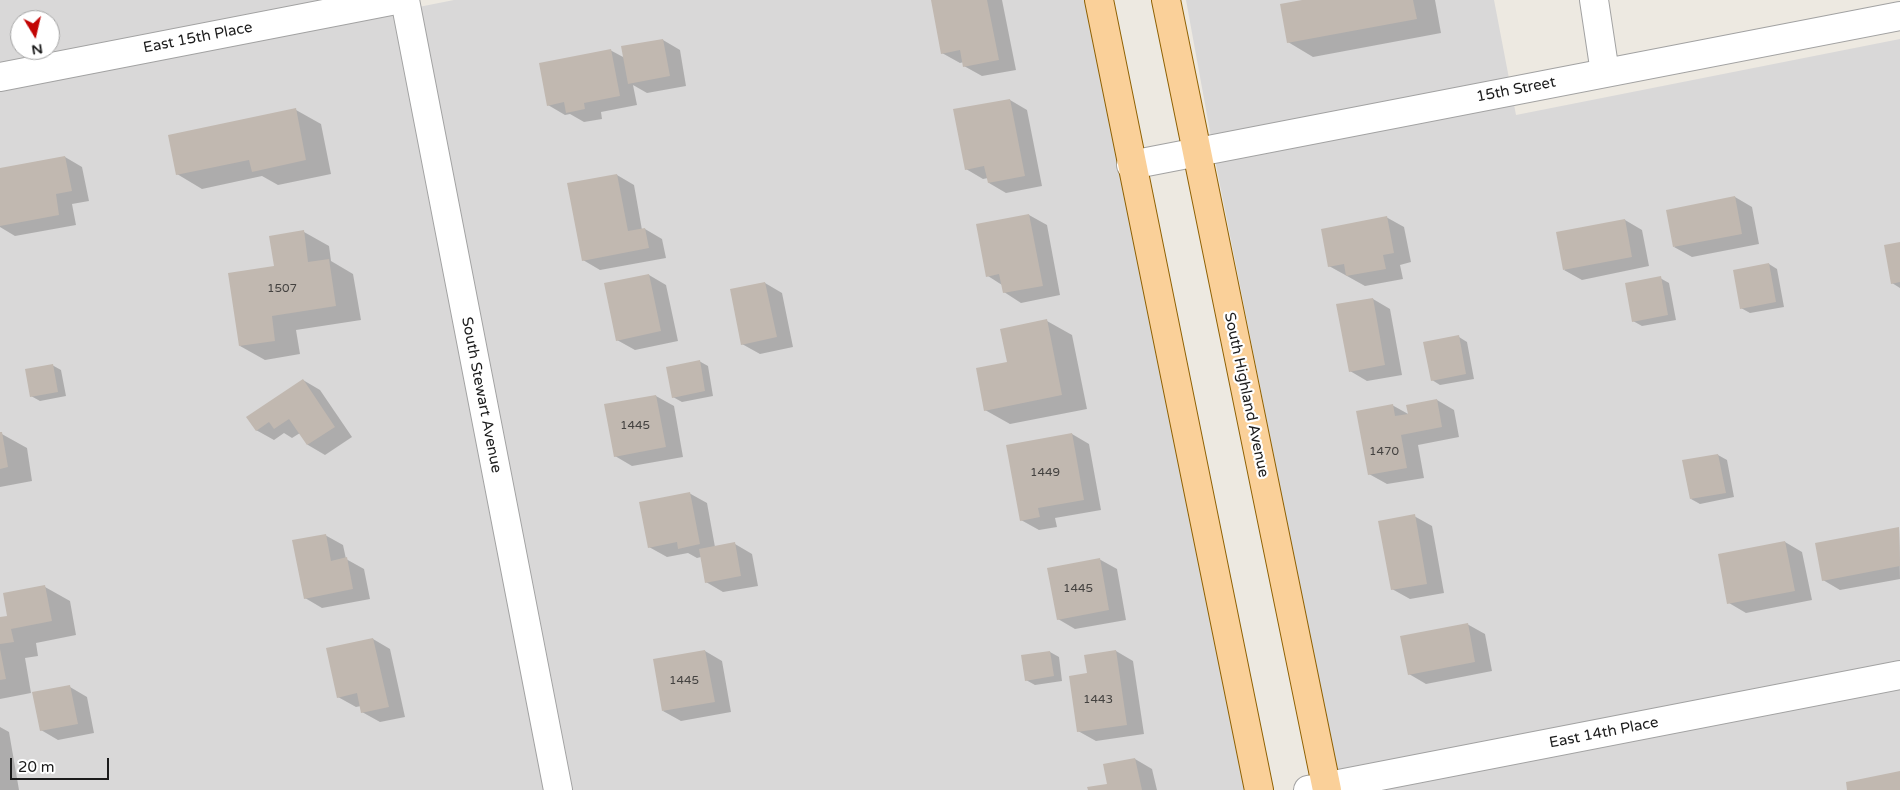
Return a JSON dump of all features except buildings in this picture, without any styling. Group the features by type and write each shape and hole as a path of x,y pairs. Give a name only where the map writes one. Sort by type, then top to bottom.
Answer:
{"main road":[{"path":"1100,0 1260,790"},
{"name":"South Highland Avenue","path":"1166,0 1320,789"}],"street":[{"name":"East 15th Place","path":"0,77 396,0"},
{"name":"South Stewart Avenue","path":"405,0 558,790"},
{"path":"1594,0 1604,73"},
{"name":"15th Street","path":"1132,165 1900,16"},
{"name":"East 14th Place","path":"1320,789 1900,675"}],"shaded area":[{"path":"0,0 328,0 60,53 60,10 10,10 10,60 25,60 0,65"},
{"path":"454,0 1091,0 1256,790 0,790 0,90"},
{"path":"1186,0 1494,0 1516,115 1900,39 1900,790 1340,790 1217,170"}]}
